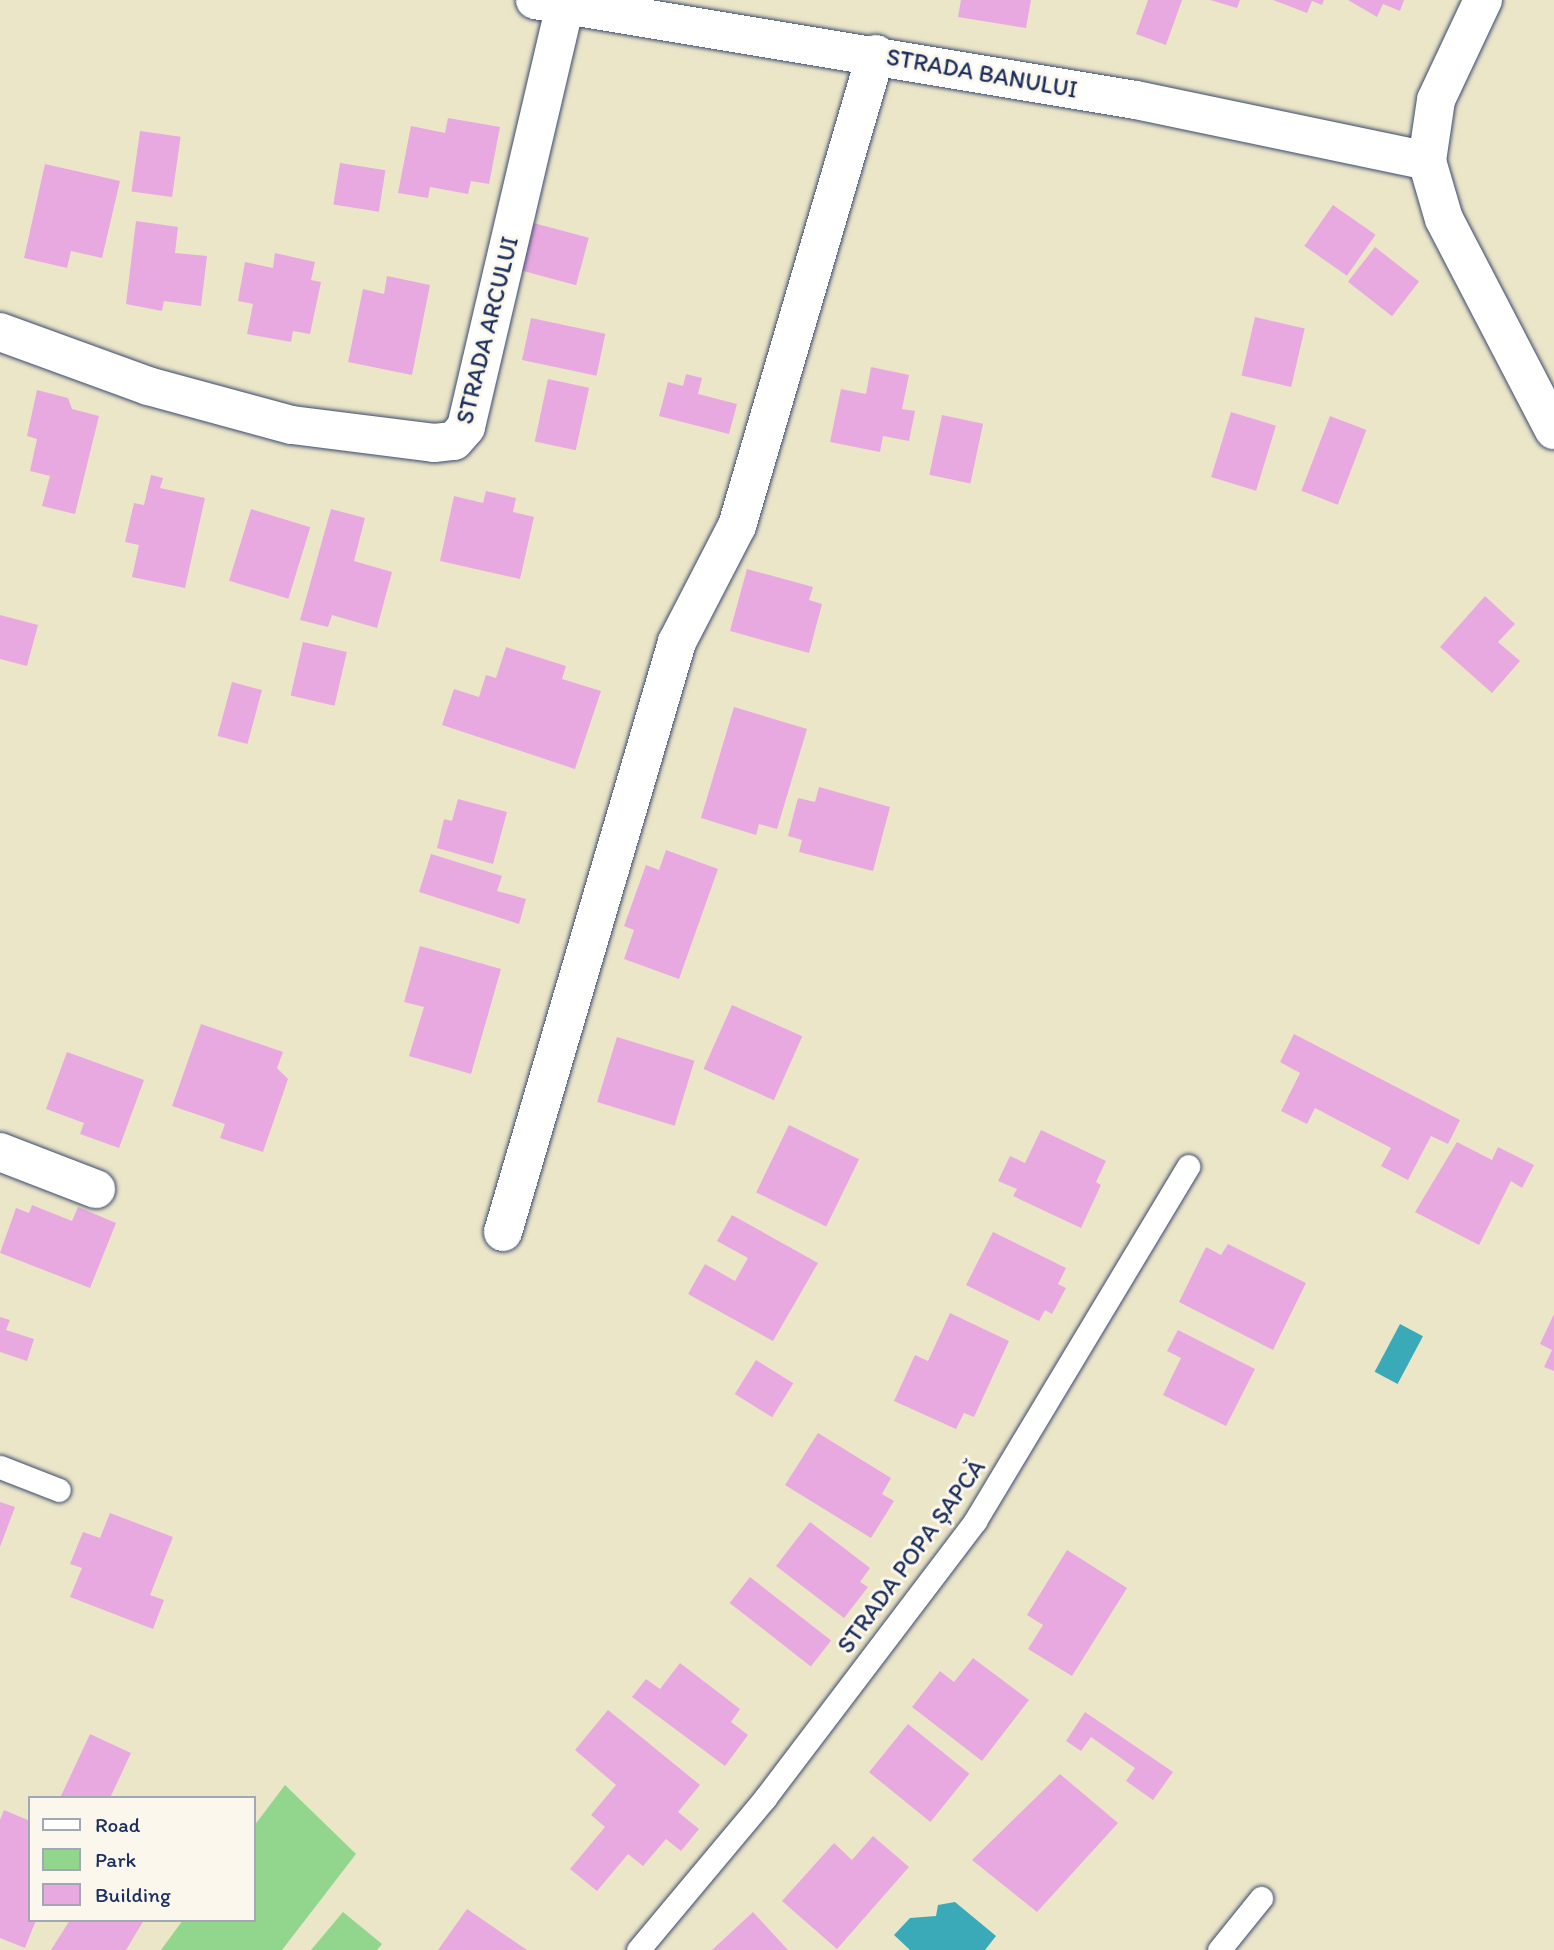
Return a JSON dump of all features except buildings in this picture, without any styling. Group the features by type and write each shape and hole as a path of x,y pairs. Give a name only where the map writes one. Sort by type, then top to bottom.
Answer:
{"street":[{"path":"1483,0 1436,100 1427,161 1444,219 1554,430"},
{"name":"STRADA BANULUI","path":"550,2 876,54 1136,100 1427,161"},
{"name":"STRADA ARCULUI","path":"0,332 148,386 292,425 434,443 454,441 466,427 550,2"},
{"path":"503,1232 677,642 737,526 876,54"},
{"path":"0,1152 96,1189"}],"lane":[{"name":"STRADA POPA ȘAPCĂ","path":"638,1950 765,1798 975,1521 1188,1166"},
{"path":"0,1467 59,1489"},
{"path":"1219,1950 1262,1898"}],"green space":[{"path":"285,1785 356,1854 282,1950 161,1950 182,1922 256,1922 256,1823"},
{"path":"343,1912 382,1944 377,1950 311,1950"}],"water":[{"path":"1400,1324 1423,1336 1398,1384 1375,1372"},
{"path":"955,1902 996,1936 985,1950 910,1950 894,1935 910,1918 936,1916 938,1905"}]}
